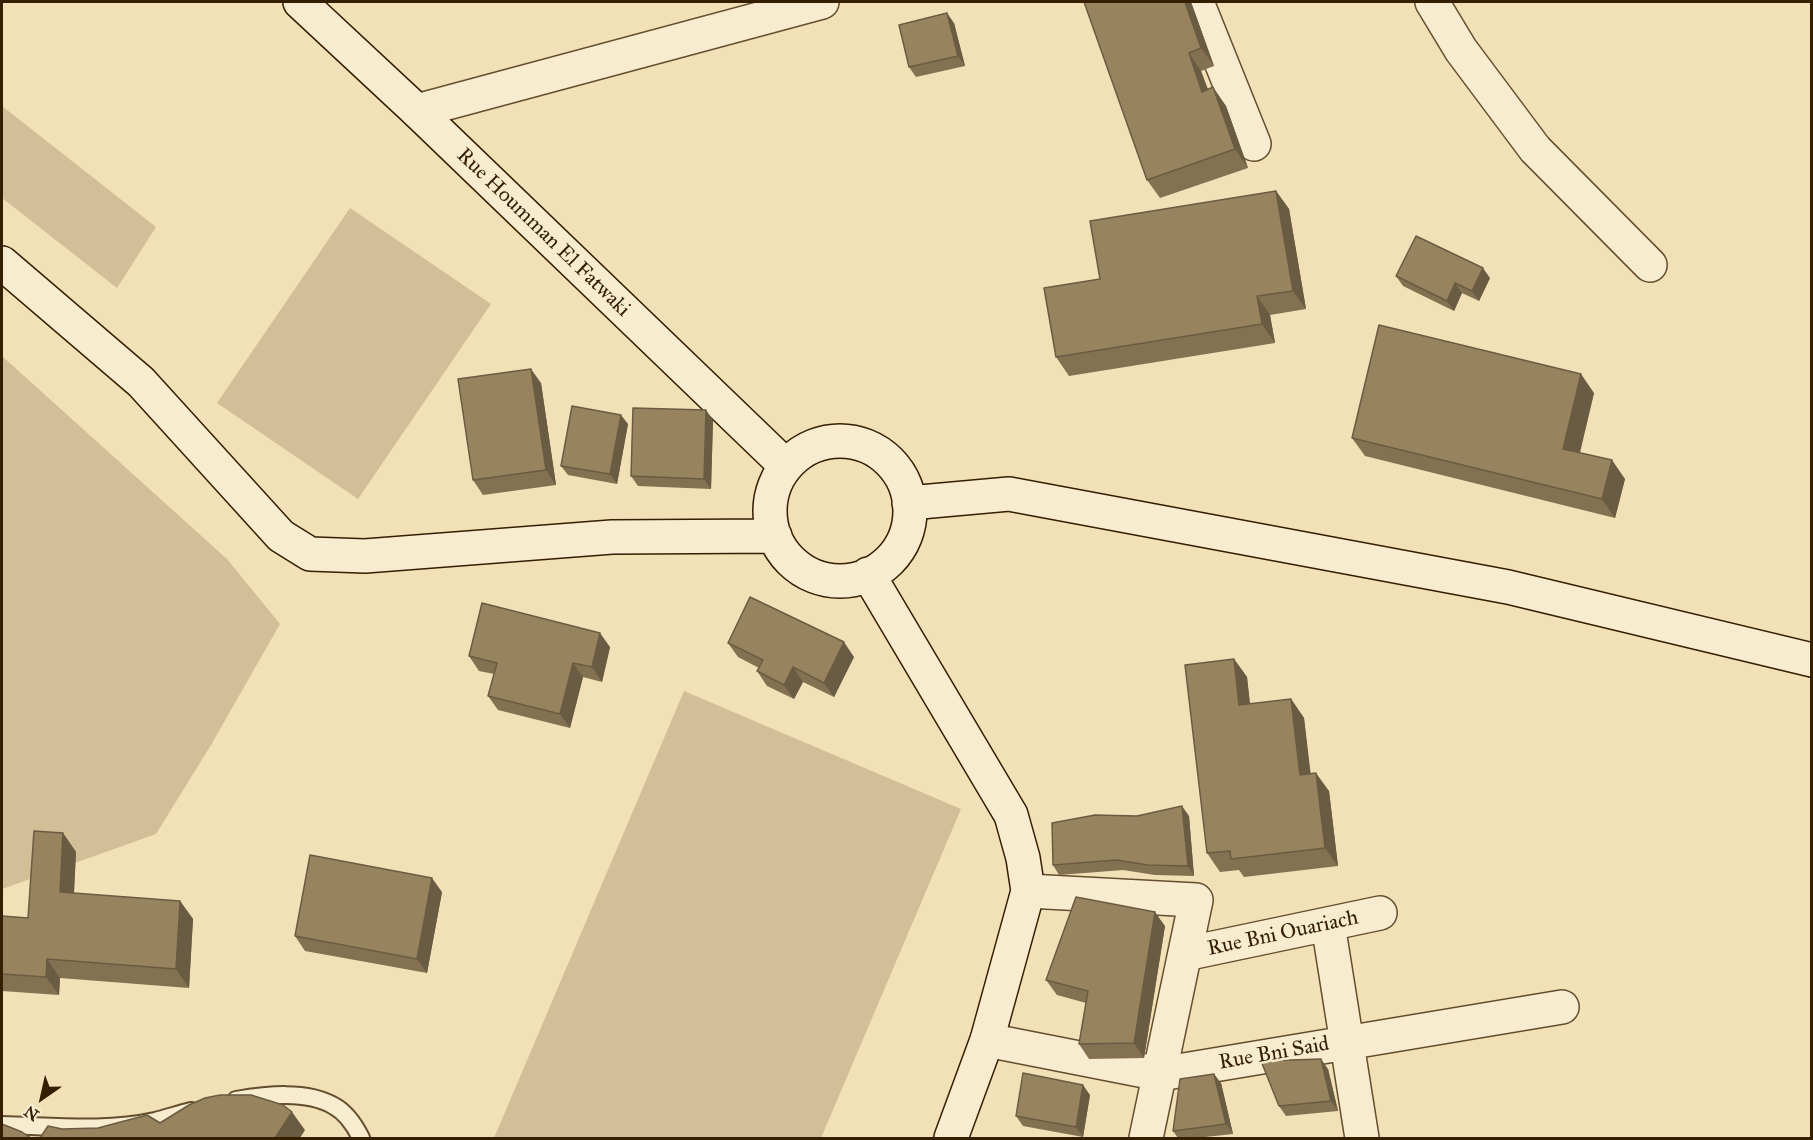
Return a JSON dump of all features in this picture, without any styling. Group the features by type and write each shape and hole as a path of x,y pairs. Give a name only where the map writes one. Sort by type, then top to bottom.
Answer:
{"street":[{"path":"417,111 822,2"},
{"path":"1197,2 1254,144"},
{"path":"1432,2 1461,50 1535,149 1650,265"},
{"name":"Rue Houmman El Fatwaki","path":"308,3 786,466"},
{"path":"2,263 141,382 281,536 310,554 365,556 612,537 775,536"},
{"path":"834,440 858,442 877,450 895,467 907,488 909,502 911,512 906,536 899,550 882,568 858,579 834,581 807,572 788,557 775,536 770,512 774,487 786,466 804,450 834,440"},
{"path":"909,502 1009,494 1508,587 1812,660"},
{"path":"868,574 1011,815 1023,858 1028,891 987,1040 951,1138"},
{"path":"1028,891 1196,900 1146,1138"},
{"name":"Rue Bni Ouariach","path":"1185,954 1380,913"},
{"path":"1328,924 1362,1138"},
{"name":"Rue Bni Said","path":"987,1040 1160,1074 1562,1007"}],"lane":[{"path":"2,1125 85,1127 121,1125 154,1121 212,1105 265,1096 312,1098 336,1106 351,1122 361,1138"}],"shaded area":[{"path":"2,106 156,227 117,288 2,198"},
{"path":"350,208 491,304 358,499 217,403"},
{"path":"2,356 227,559 280,624 211,745 156,834 2,889"},
{"path":"684,691 961,809 821,1138 494,1138"}],"building":[{"path":"1084,2 1185,2 1201,48 1189,53 1202,92 1213,87 1235,149 1147,180"},
{"path":"947,13 958,56 909,67 899,25"},
{"path":"1276,191 1293,291 1257,296 1262,324 1056,357 1044,288 1100,279 1090,221"},
{"path":"1416,236 1483,268 1472,291 1455,283 1447,301 1396,276"},
{"path":"1379,325 1581,374 1563,449 1612,460 1602,499 1352,438"},
{"path":"531,369 546,470 473,480 458,379"},
{"path":"572,406 621,415 610,474 561,466"},
{"path":"633,408 706,410 704,479 631,476"},
{"path":"750,597 844,642 824,683 793,667 784,685 757,671 763,660 728,643"},
{"path":"482,603 600,633 592,667 573,663 560,714 488,696 497,663 469,656"},
{"path":"1234,659 1239,705 1291,699 1300,775 1316,773 1325,848 1231,859 1230,851 1207,853 1185,665"},
{"path":"1182,806 1188,866 1148,865 1116,860 1053,865 1052,823 1095,815 1137,816"},
{"path":"34,831 63,833 60,892 180,901 176,969 47,959 46,977 2,974 2,916 28,918"},
{"path":"310,855 432,878 417,959 295,936"},
{"path":"1076,897 1155,912 1134,1043 1079,1044 1088,991 1046,980"},
{"path":"1321,1059 1331,1101 1279,1106 1261,1061"},
{"path":"1023,1073 1083,1085 1076,1127 1016,1116"},
{"path":"1214,1074 1226,1124 1173,1131 1180,1079"},
{"path":"220,1095 251,1095 283,1105 292,1112 275,1138 40,1138 48,1126 62,1129 98,1128 147,1115 160,1123 189,1105"},
{"path":"2,1124 22,1132 31,1138 2,1138"}]}
